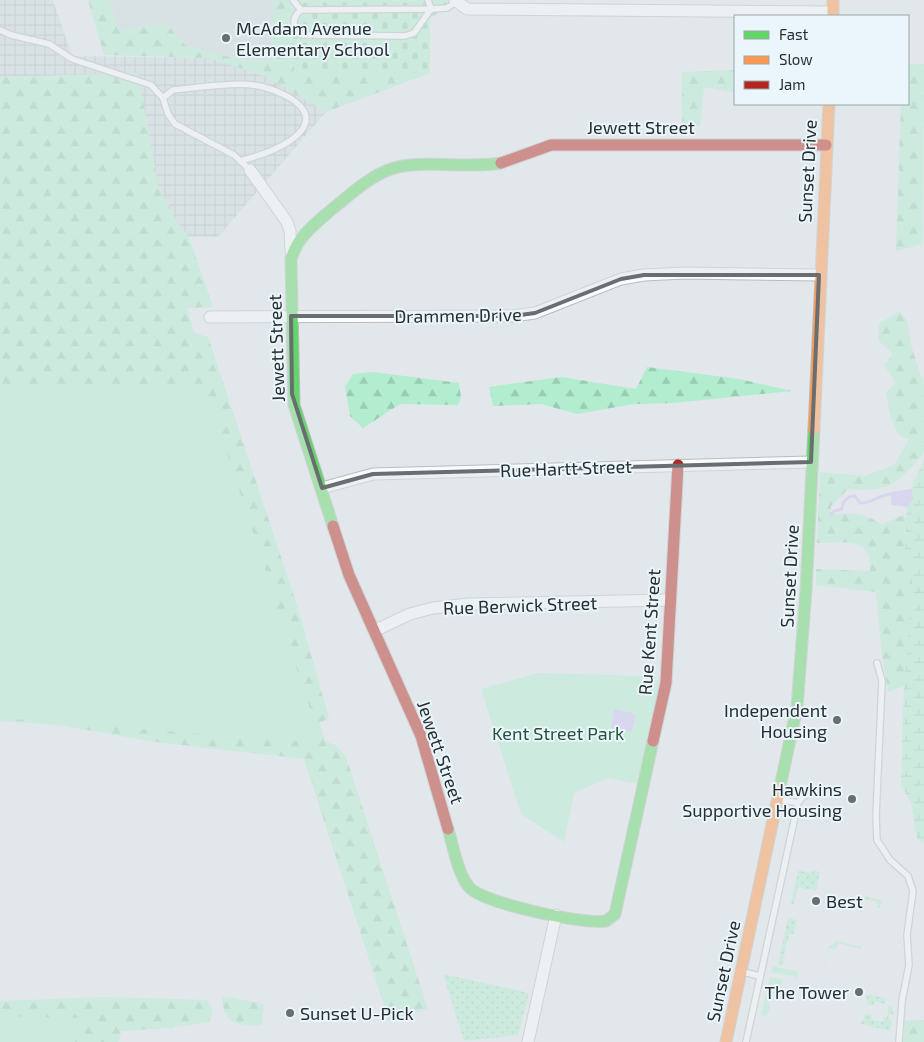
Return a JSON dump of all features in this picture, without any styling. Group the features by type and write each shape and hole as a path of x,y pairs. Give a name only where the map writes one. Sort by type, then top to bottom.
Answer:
{"street":[{"path":"748,0 748,12"},
{"path":"456,1 467,8 833,14 833,0"},
{"name":"Sunset Drive","path":"726,1042 797,707 802,654 819,275 829,105"},
{"name":"Jewett Street","path":"556,915 483,898 466,884 421,736 349,575 292,394 292,259 295,246 303,234 313,225 374,176 391,168 407,166 476,166 500,163 551,145 826,145"},
{"path":"250,170 287,222 290,231 292,259"},
{"path":"287,222 294,227 313,225"},
{"name":"Drammen Drive","path":"210,317 513,316 535,313 621,279 644,275 685,272 819,275"},
{"name":"Rue Hartt Street","path":"322,488 373,474 811,462"},
{"name":"Rue Kent Street","path":"556,915 601,922 610,919 617,910 666,683 678,465"},
{"name":"Rue Berwick Street","path":"374,631 410,614 442,607 477,604 670,600"},
{"path":"528,1042 556,915"}],"lane":[{"path":"293,0 301,10"},
{"path":"428,0 431,9"},
{"path":"431,9 414,33 405,36 302,35 296,30 293,22 295,14 301,10 431,9 447,8 456,1"},
{"path":"0,30 11,35 49,44 72,59 151,85 163,98 168,114 175,124 234,155 250,170"},
{"path":"163,98 173,90 252,84 277,90 301,106 305,118 302,131 272,152 240,161"},
{"path":"876,663 882,681 876,816 877,840 890,860 908,876 913,892 907,935 909,965 902,1002 899,1042"},
{"path":"746,1042 798,803 804,795 813,792 823,793"},
{"path":"779,799 798,803"},
{"path":"741,972 760,976"}],"highlighted area":[{"path":"644,275 819,275 811,462 373,474 322,488 292,394 291,316 513,316 535,313 621,279"}],"shaded area":[{"path":"0,0 53,0 72,56 210,58 267,77 326,112 218,237 189,237 177,222 158,185 138,74 0,77"},
{"name":"McAdam Avenue Elementary School","path":"109,0 274,0 272,61 238,59 186,46 167,24 119,30"},
{"path":"911,489 914,499 907,507 891,505 892,492"},
{"path":"614,709 636,714 632,732 611,728"}],"green space":[{"path":"88,0 109,0 119,30 167,24 186,46 238,59 271,61 274,0 293,0 294,72 430,73 326,112 267,77 210,58 104,55"},
{"path":"293,0 455,0 456,2 430,18 430,73 294,72"},
{"path":"909,64 924,64 923,244 896,251 901,105 909,105"},
{"path":"734,70 734,93 704,87 700,125 683,133 678,129 682,122 682,72"},
{"path":"138,73 158,185 177,222 189,237 213,307 187,308 194,333 208,337 297,605 329,718 320,723 325,741 337,746 346,757 428,1009 387,1021 384,1005 304,759 156,742 58,725 0,721 0,77"},
{"path":"899,311 907,320 911,345 921,377 924,379 924,453 907,472 892,484 874,489 848,489 831,506 831,515 858,514 882,525 903,515 906,519 905,551 913,571 904,686 888,692 882,655 876,592 816,585 816,569 870,571 870,559 867,551 861,546 846,542 817,543 820,472 865,476 894,465 909,440 898,434 891,418 886,392 896,383 884,365 893,354 878,340 879,324"},
{"path":"647,367 739,379 792,391 674,403 634,404 577,414 541,404 493,406 489,387 561,377 636,389"},
{"path":"373,372 459,383 461,398 458,405 400,404 363,428 350,416 345,387 353,374"},
{"path":"205,385 321,743 0,718 0,388"},
{"path":"924,459 924,843 917,839 911,802 901,786 904,686 913,571 905,551 907,507 914,499 911,489"},
{"name":"Kent Street Park","path":"538,673 640,676 666,683 644,785 607,778 574,793 564,842 521,814 481,689"},
{"path":"798,870 812,873 813,870 820,872 816,891 798,887 794,905 791,904"},
{"path":"858,895 882,900 880,908 877,907 876,901 860,899 859,903 857,902"},
{"path":"788,918 797,920 794,934 789,934 782,966 778,965"},
{"path":"836,941 862,947 861,949 838,943 836,949 829,948 821,978 829,945 832,946"},
{"path":"773,966 798,972 797,982 796,977 771,972"},
{"path":"443,974 529,993 518,1035 464,1041"},
{"path":"770,977 783,980 781,988 775,987 773,995 768,999 770,1008 766,1016 761,1015"},
{"path":"866,994 886,998 885,1004 875,1001 874,1006 868,1005"},
{"path":"222,996 264,1004 262,1025 245,1025 233,1022 225,1013"},
{"path":"105,997 207,1000 213,1010 209,1022 170,1028 121,1031 119,1042 0,1042 0,1001"},
{"path":"889,1005 892,1006 894,1015 889,1015 888,1019 892,1021 890,1031 860,1024 866,1014 872,1015 871,1020 883,1022 884,1017 887,1018"},
{"path":"0,1016 82,1018 75,1042 0,1042"},
{"path":"924,1020 924,1042 903,1042 905,1021"}],"waterway":[{"path":"831,515 834,511 842,509 847,498 855,496 860,503 864,503 887,494 892,494"}],"traffic: fast":[{"path":"333,526 294,405 291,259 294,251 302,237 319,221 360,187 383,172 403,166 416,165 488,165 501,163"},
{"path":"780,787 797,707 806,590 814,429"},
{"path":"448,829 456,860 465,881 469,887 478,893 512,906 556,916 577,920 606,921 615,914 653,741"}],"traffic: slow":[{"path":"833,0 833,15"},
{"path":"814,429 829,105"},
{"path":"726,1042 780,787"}],"traffic: jam":[{"path":"501,163 551,145 826,145"},
{"path":"653,741 666,683 678,465"},
{"path":"333,526 349,575 421,736 448,829"}],"place":[{"name":"McAdam Avenue Elementary School","path":"226,38"},
{"name":"Independent Housing","path":"837,720"},
{"name":"Hawkins Supportive Housing","path":"852,799"},
{"name":"Best","path":"816,901"},
{"name":"The Tower","path":"859,992"},
{"name":"Sunset U-Pick","path":"290,1013"}]}
